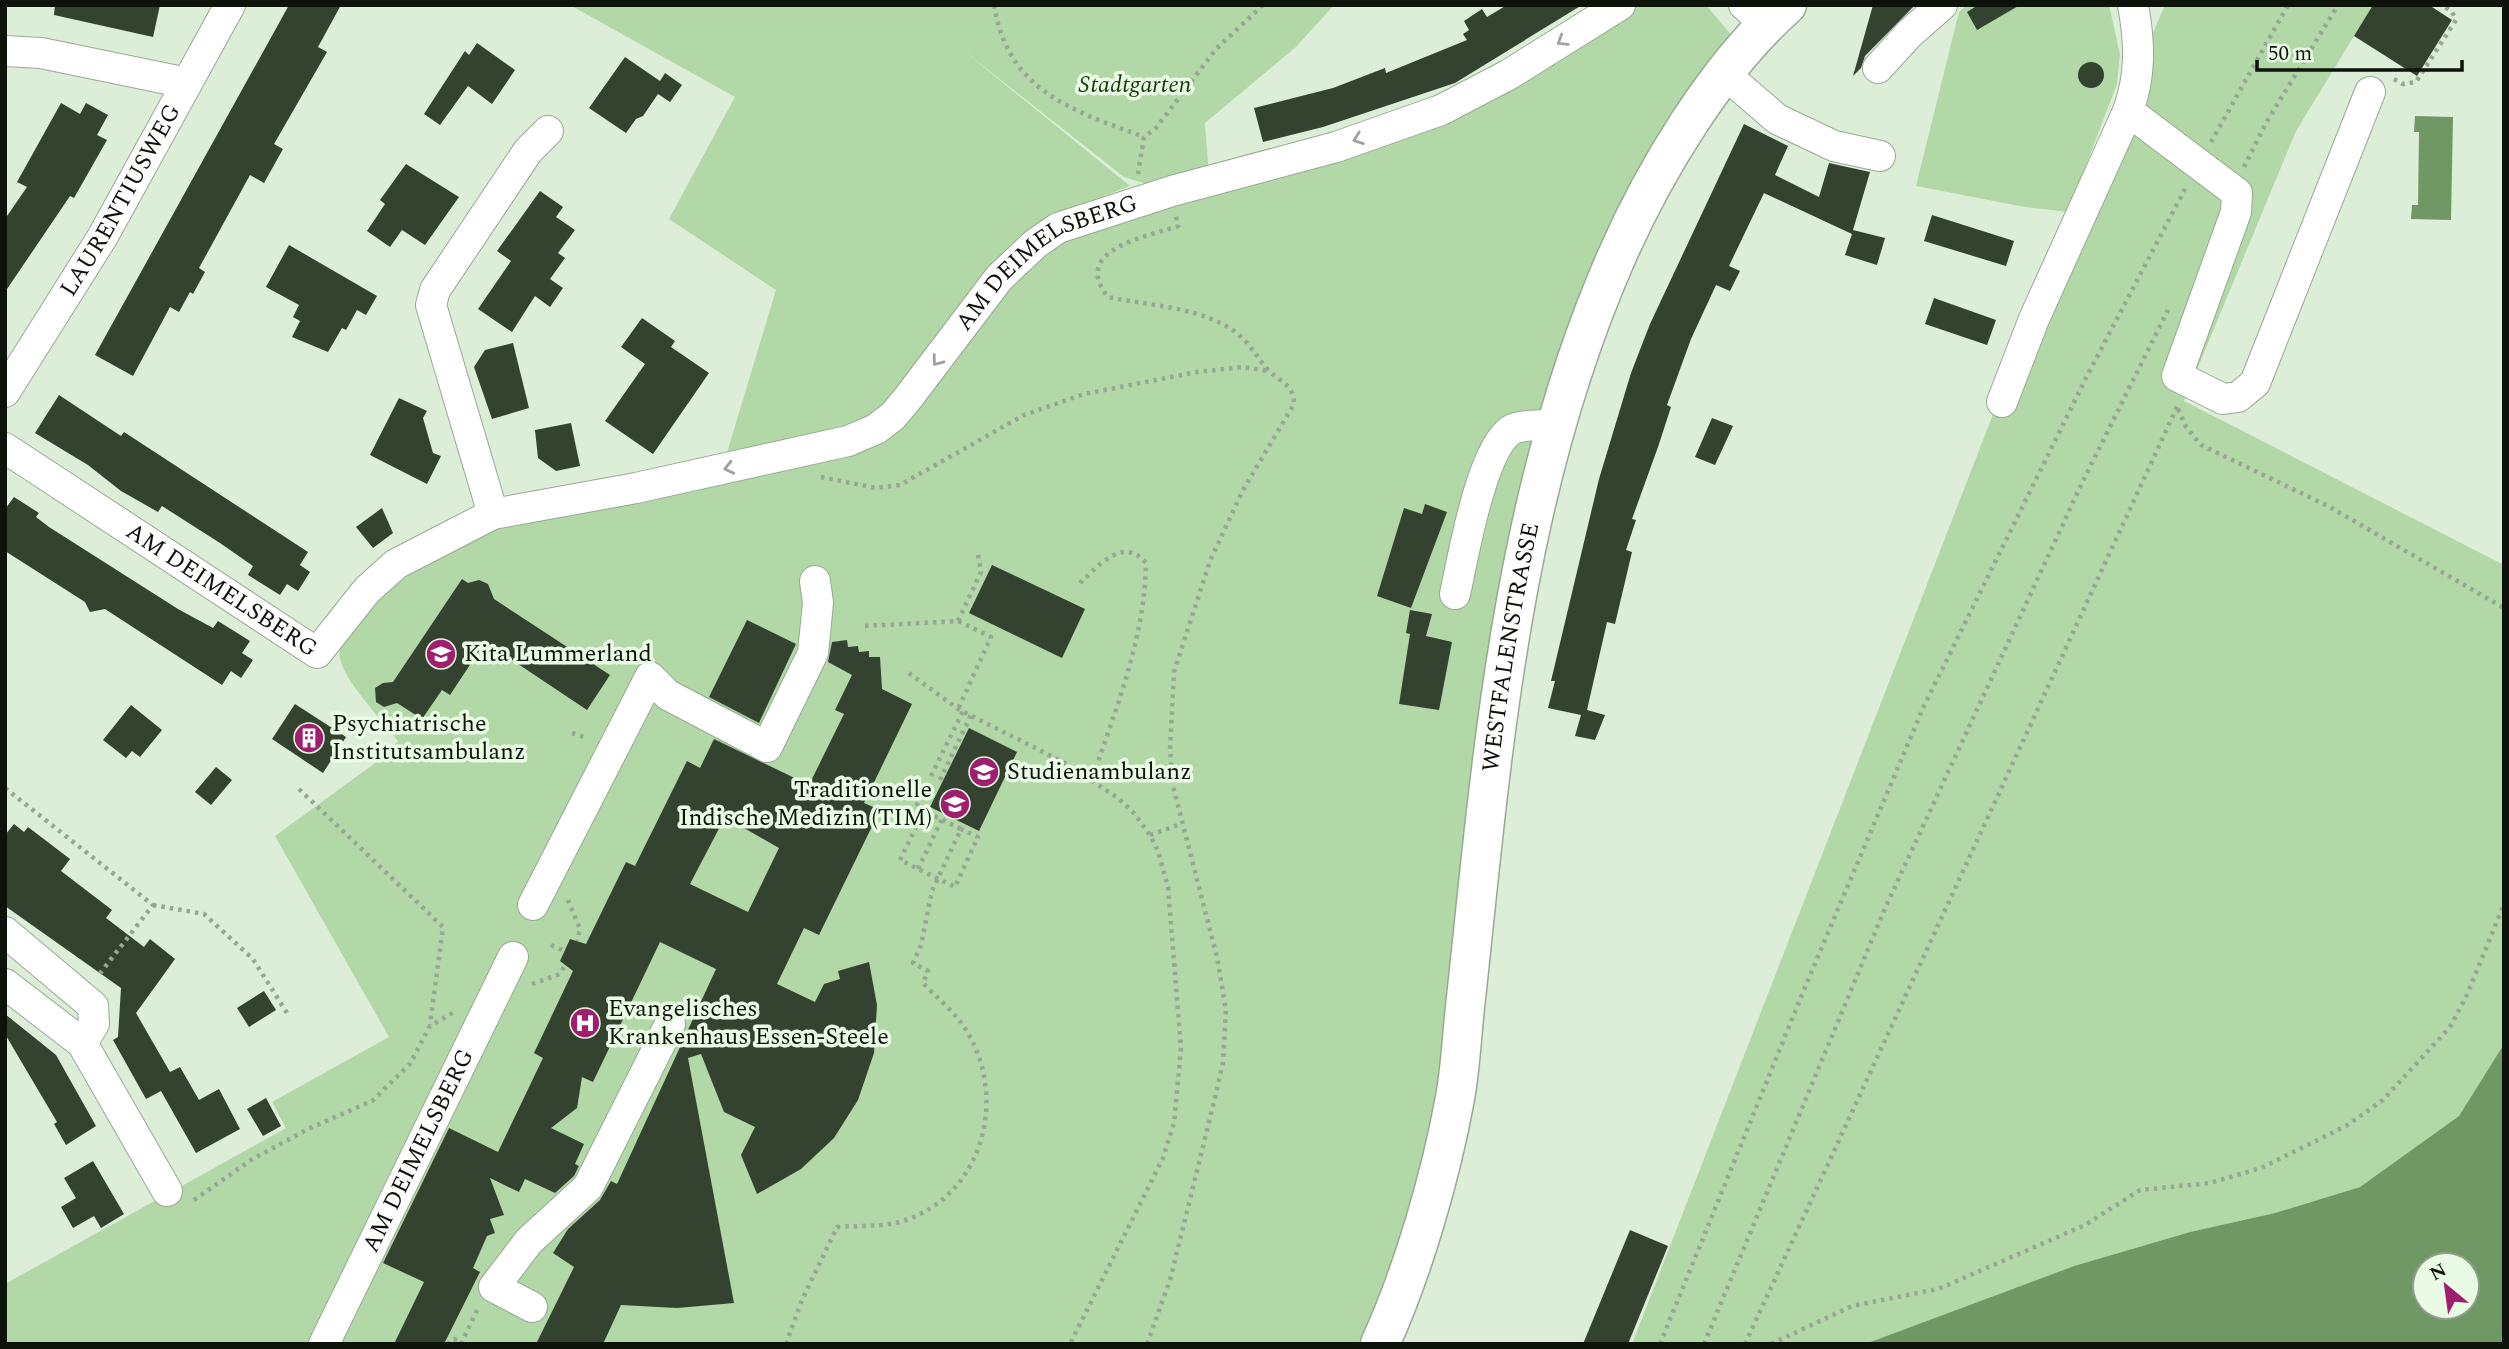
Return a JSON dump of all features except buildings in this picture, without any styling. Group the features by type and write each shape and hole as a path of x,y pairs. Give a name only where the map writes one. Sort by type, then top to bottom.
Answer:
{"main road":[{"name":"WESTFALENSTRASSE","path":"1380,1344 1427,1210 1455,1097 1499,707 1526,556 1554,424 1592,314 1638,209 1692,119 1726,75 1766,11"}],"street":[{"name":"LAURENTIUSWEG","path":"5,391 103,236 230,5"},
{"name":"AM DEIMELSBERG","path":"5,449 317,653 367,590 396,564 493,514 636,488 796,453 848,441 876,429 894,416 999,278 1035,243 1058,228 1171,191 1336,147 1441,110 1508,75 1620,5"},
{"path":"1878,68 1909,34 1942,5"},
{"path":"2002,402 2034,319 2128,111 2136,87 2139,61 2133,5"},
{"path":"5,51 41,53 187,83"},
{"path":"1726,75 1777,119 1834,146 1880,156"},
{"path":"2128,111 2237,193 2236,212 2177,376 2223,399 2238,397 2255,383 2370,92"},
{"path":"493,514 483,488 431,305 435,290 528,151 548,131"},
{"path":"1455,594 1472,517 1494,447 1512,429 1554,424"},
{"path":"539,894 650,677 668,695 767,747 813,653 818,603 815,581"},
{"path":"8,939 93,1006 94,1024 82,1043"},
{"name":"AM DEIMELSBERG","path":"324,1344 513,957"},
{"path":"5,984 82,1043 178,1197"},
{"path":"532,1307 494,1287 529,1241 588,1188 670,1024"}],"path":[{"path":"994,5 1007,52 1022,73 1045,93 1077,112 1143,137 1156,128 1232,31 1263,5"},
{"path":"1660,1344 1808,980 1924,706 2086,378 2198,166 2288,5"},
{"path":"2232,187 2266,123 2338,5"},
{"path":"2370,92 2379,71 2403,84 2416,82 2456,20 2452,12 2442,5"},
{"path":"1147,1344 1170,1280 1223,1062 1226,1010 1217,957 1181,824 1170,749 1174,673 1210,561 1243,490 1292,410 1292,390 1270,371 1256,352 1218,320 1108,297 1099,286 1099,268 1114,246 1178,226 1171,191"},
{"path":"1704,1344 1886,906 2059,531 2172,304"},
{"path":"796,453 804,469 817,476 876,488 900,485 1024,415 1084,394 1197,372 1243,367 1270,371"},
{"path":"2177,376 2177,407 2186,427 2201,445 2328,506 2504,608"},
{"path":"1745,1344 2177,407"},
{"path":"1080,583 1108,556 1122,551 1139,554 1146,563 1128,675 1092,779"},
{"path":"958,621 981,572 978,554"},
{"path":"865,626 958,621 992,635 931,776"},
{"path":"909,673 961,710 1092,779 1133,812 1158,851 1168,887 1175,943 1181,1048 1179,1093 1167,1151 1070,1344"},
{"path":"940,780 971,715"},
{"path":"924,811 900,860 955,887 978,837 916,807 927,784"},
{"path":"5,788 153,905 204,914 253,959 286,1013"},
{"path":"178,1197 308,1129 372,1101 411,1064 430,1026 443,927 299,789"},
{"path":"918,869 942,819"},
{"path":"1150,835 1181,824"},
{"path":"786,1344 802,1300 837,1227 878,1226 908,1219 923,1211 958,1183 984,1135 987,1094 979,1056 961,1023 923,983 928,971 913,963 938,879 961,829"},
{"path":"539,894 564,894 574,909 580,929 577,941"},
{"path":"1771,1344 1852,1306 1938,1289 2085,1225 2140,1190 2210,1182 2262,1168 2346,1126 2383,1100 2450,1027 2467,995 2504,904"},
{"path":"82,996 153,905"},
{"path":"551,946 565,951"},
{"path":"430,1026 495,992"},
{"path":"447,1344 454,1339 462,1343 479,1306 494,1287"}],"green space":[{"name":"Stadtgarten","path":"570,5 1334,5 1296,47 1205,123 1209,177 1165,190 1124,177 959,47 1130,186 1067,210 889,403 858,422 723,466 776,290 669,219 735,97"},
{"path":"1635,5 1706,5 1744,50 1691,118 1553,423 1453,1098 1378,1344 5,1344 5,1284 286,1128 272,1102 389,1037 275,836 382,758 398,741 348,678 340,658 343,639 356,619 376,599 428,563 495,527 847,446 1031,261 1079,232 1326,157"},
{"path":"1967,5 2109,5 2120,54 2117,84 2068,212 2025,207 1916,186 1959,12"},
{"path":"2165,5 2373,5 2296,131 2184,401 2504,565 2504,1044 2459,1116 2360,1187 2275,1213 2190,1232 2074,1266 1865,1344 1632,1344 2039,296"}],"shaded area":[{"path":"2415,116 2453,117 2451,220 2411,219 2412,205 2418,205 2419,132 2414,132"},
{"path":"2504,1044 2504,1344 1865,1344 2074,1266 2190,1232 2275,1213 2360,1187 2459,1116"}],"place":[{"name":"Kita Lummerland","path":"441,654"},
{"name":"Psychiatrische Institutsambulanz","path":"309,738"},
{"name":"Studienambulanz","path":"984,772"},
{"name":"Traditionelle Indische Medizin (TIM)","path":"955,804"},
{"name":"Evangelisches Krankenhaus Essen-Steele","path":"585,1023"}]}
